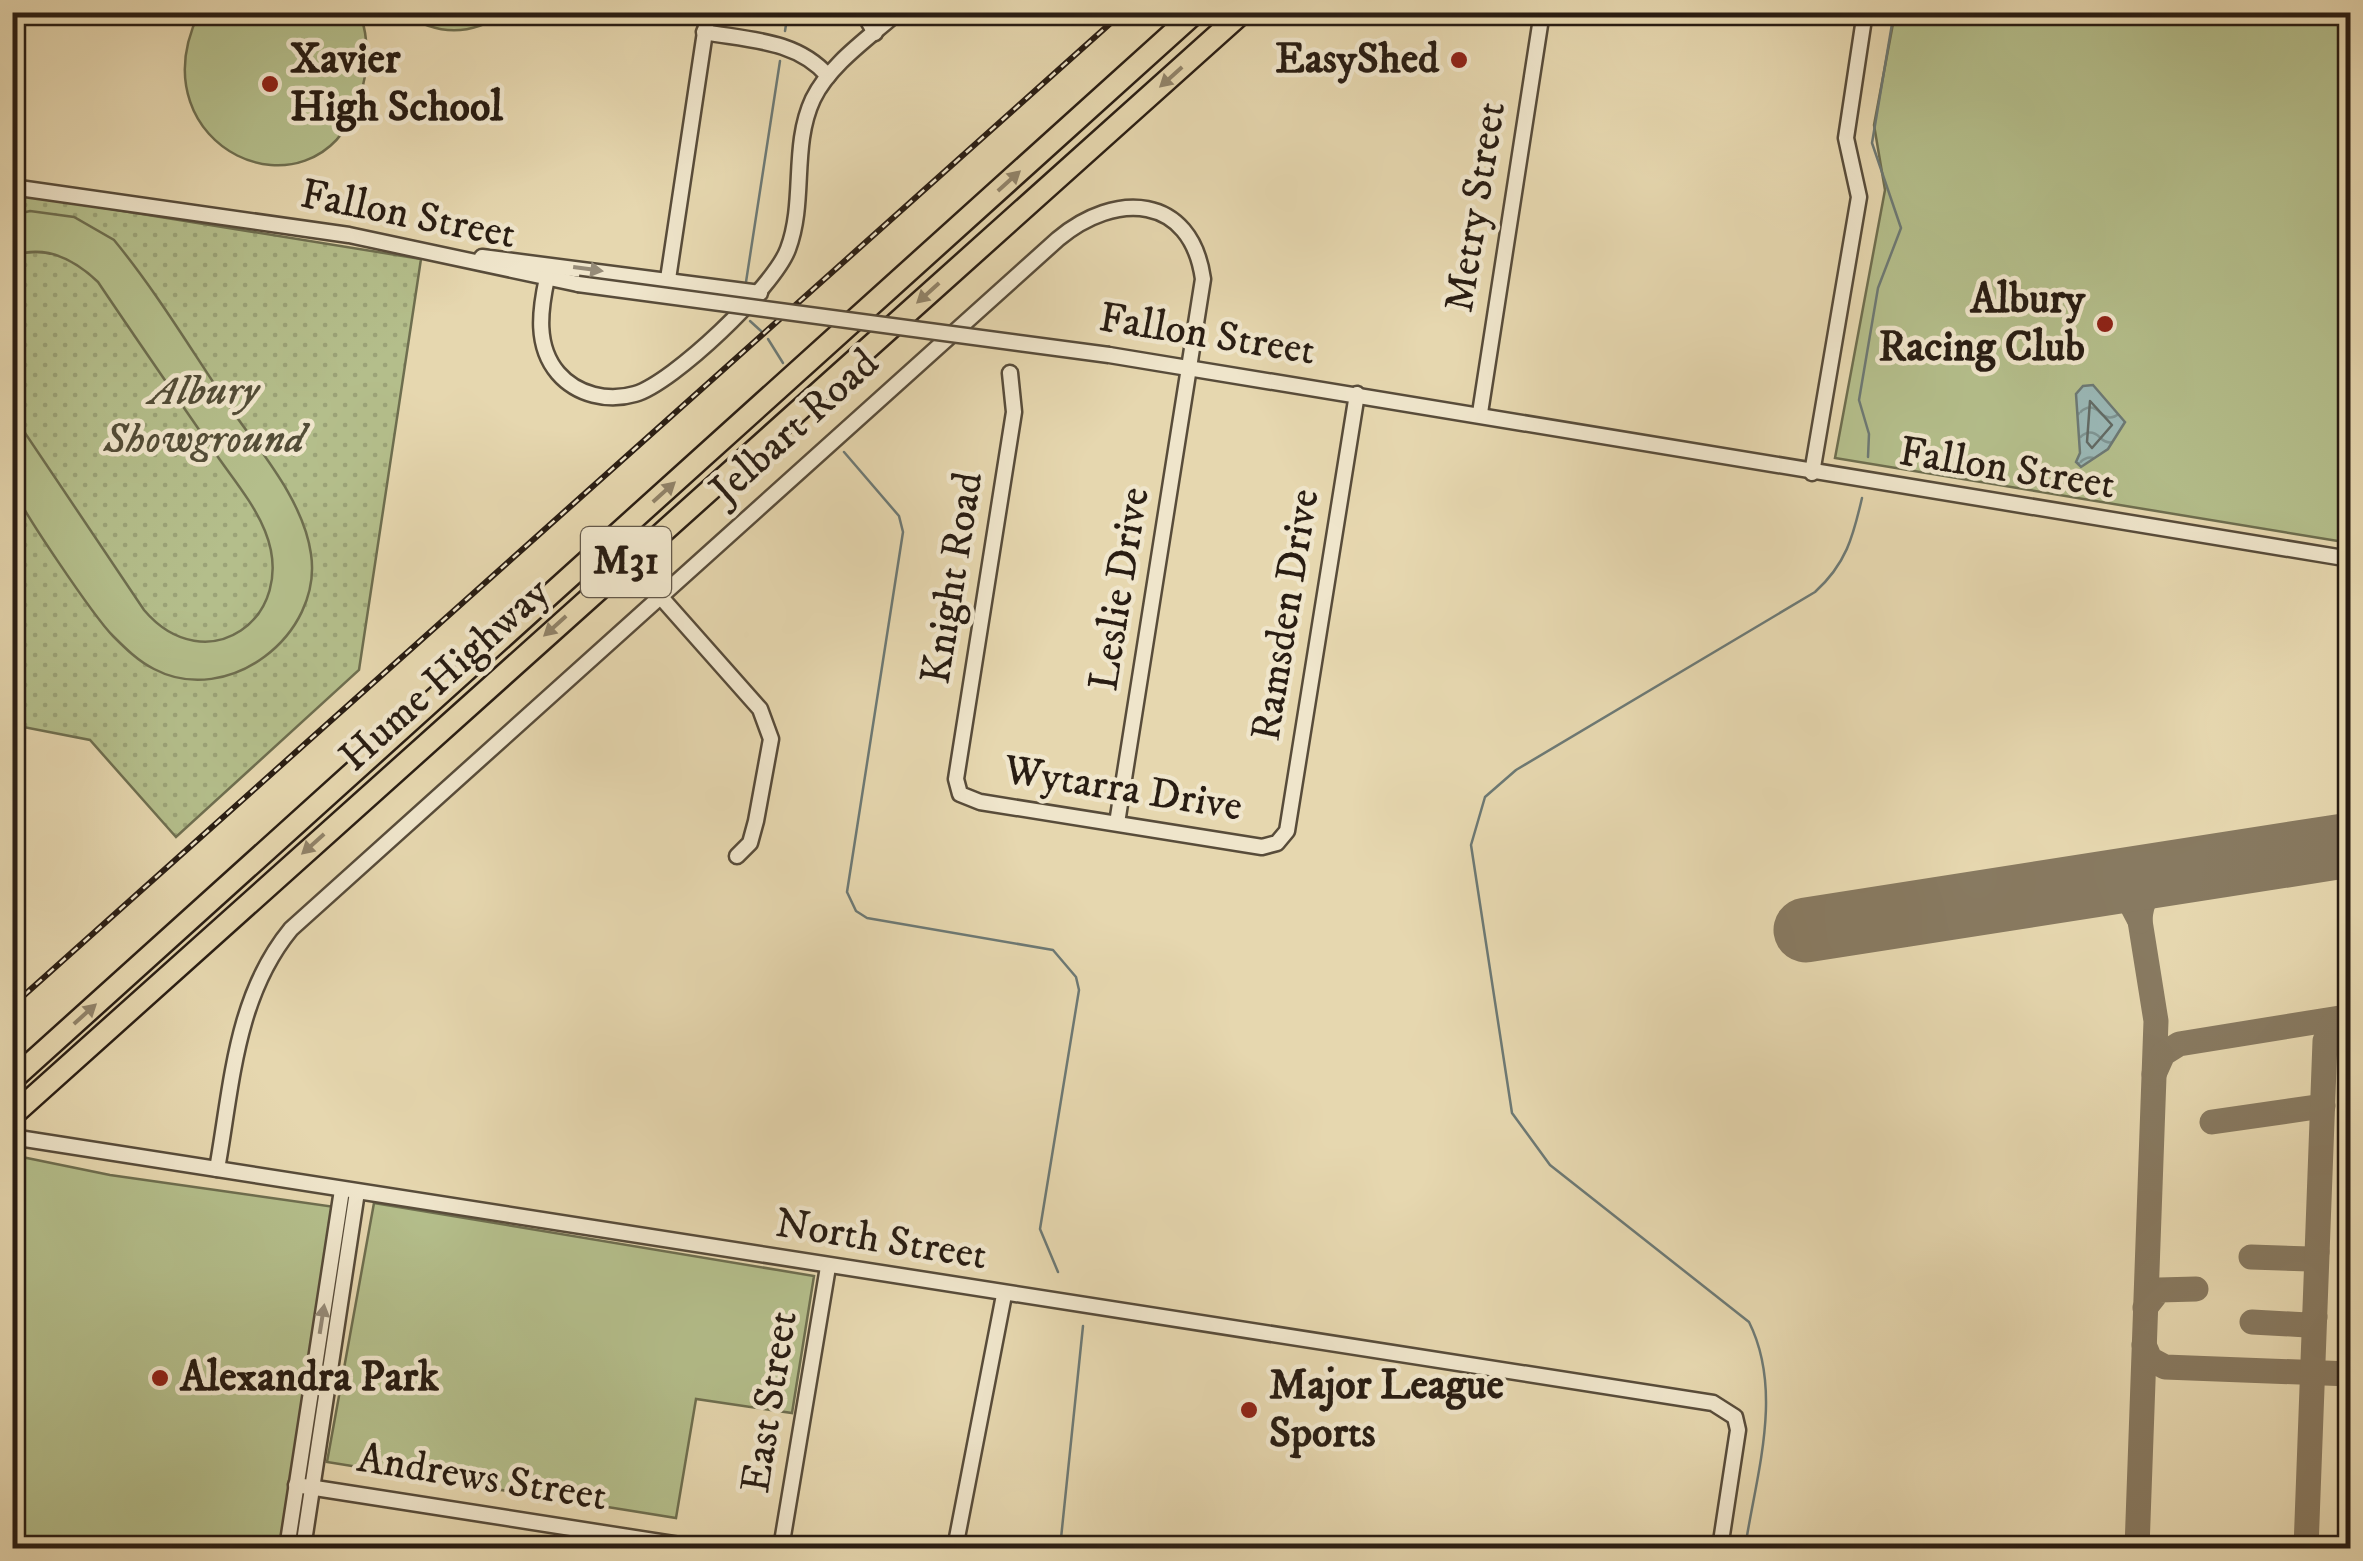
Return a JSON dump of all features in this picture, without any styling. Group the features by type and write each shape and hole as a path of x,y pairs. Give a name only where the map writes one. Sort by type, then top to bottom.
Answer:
{"highway":[{"name":"Hume Highway","path":"12,1080 1196,12"},
{"name":"Hume Highway","path":"12,1116 1244,12"}],"street":[{"path":"668,280 708,12"},
{"path":"862,12 874,33"},
{"path":"547,278 540,320 548,357 572,385 598,396 636,394 655,384 760,293 786,253 795,228 806,118 828,76 898,12"},
{"name":"Metry Street","path":"1480,413 1542,12"},
{"path":"1812,473 1859,197 1846,138 1866,12"},
{"path":"704,32 780,44 808,58 828,76"},
{"name":"Fallon Street","path":"12,179 53,190"},
{"name":"Fallon Street","path":"12,187 349,235 578,284 1191,367 1480,413 1812,473 2350,559"},
{"name":"Jelbart Road","path":"217,1169 245,1013 279,944 659,595 1094,212 1118,207 1149,210 1174,223 1195,248 1203,279 1191,367"},
{"path":"456,257 502,258 760,293"},
{"name":"Leslie Drive","path":"1118,823 1191,367"},
{"name":"Knight Road","path":"960,794 956,780 1014,412 1010,373"},
{"name":"Ramsden Drive","path":"1277,843 1287,831 1357,394"},
{"path":"659,595 760,709 772,739 750,843 737,856"},
{"name":"Wytarra Drive","path":"960,794 980,802 1262,847 1277,843"},
{"path":"242,872 263,890"},
{"name":"North Street","path":"20,1138 1713,1403 1735,1417 1737,1442 1720,1548"},
{"path":"286,1548 349,1191"},
{"path":"303,1548 314,1487 349,1191"},
{"name":"East Street","path":"780,1548 828,1267"},
{"path":"955,1548 1004,1295"},
{"name":"Andrews Street","path":"296,1485 699,1548"}],"green space":[{"path":"199,13 360,13 366,47 364,81 358,103 336,141 305,161 271,165 237,156 209,134 190,102 185,61"},
{"path":"403,13 505,13 480,26 454,30 428,26"},
{"name":"Albury Racing Club","path":"1895,13 2350,13 2350,543 1835,458 1885,190 1874,125"},
{"name":"Albury Showground","path":"12,193 421,259 359,670 176,837 90,740 13,725"},
{"path":"30,211 74,217 114,240 277,474 299,513 311,554 311,584 302,612 286,636 265,656 239,671 211,679 182,679 137,658 90,608 41,536 12,484 13,415 144,610 168,631 194,641 219,640 241,630 258,613 270,590 272,562 265,531 254,509 98,282 59,256 37,252 13,256 13,215"},
{"name":"Alexandra Park","path":"22,1157 110,1175 335,1207 281,1548 13,1548 12,1172"},
{"path":"374,1203 814,1276 792,1413 696,1399 676,1518 327,1462"}],"water":[{"path":"2093,385 2125,422 2108,449 2081,467 2076,462 2080,453 2076,394 2083,386"}],"waterway":[{"path":"785,31 788,12"},
{"path":"1868,457 1869,434 1859,400 1878,288 1901,228 1872,143 1894,12"},
{"path":"746,282 780,61"},
{"path":"750,321 761,331"},
{"path":"768,339 783,363"},
{"path":"844,452 899,516 903,532 847,892 856,911 867,918 1053,950 1076,977 1079,990 1040,1229 1058,1272"},
{"path":"1745,1548 1766,1405 1765,1377 1749,1322 1550,1165 1512,1113 1471,845 1485,797 1516,770 1815,592 1847,549 1862,498"},
{"path":"1060,1548 1083,1326"}],"taxiway":[{"path":"2140,921 2143,903 2165,879 2198,868 2251,861"},
{"path":"2017,897 2108,888 2129,900 2140,921 2156,1021 2137,1548"},
{"path":"2306,1548 2325,1041 2330,1027 2343,1017"},
{"path":"2154,1074 2163,1054 2179,1044 2346,1017"},
{"path":"2212,1122 2323,1106"},
{"path":"2251,1257 2310,1259 2317,1252"},
{"path":"2145,1308 2159,1290 2196,1289"},
{"path":"2252,1322 2307,1325 2315,1317"},
{"path":"2144,1345 2150,1359 2165,1367 2350,1374"}],"runway":[{"path":"1806,930 2350,845"}],"railway":[{"path":"12,1006 1123,12"}],"place":[{"name":"EasyShed","path":"1459,60"},
{"name":"Xavier High School","path":"270,84"},
{"name":"Albury Racing Club","path":"2105,324"},
{"name":"Alexandra Park","path":"160,1378"},
{"name":"Major League Sports","path":"1249,1410"}]}
